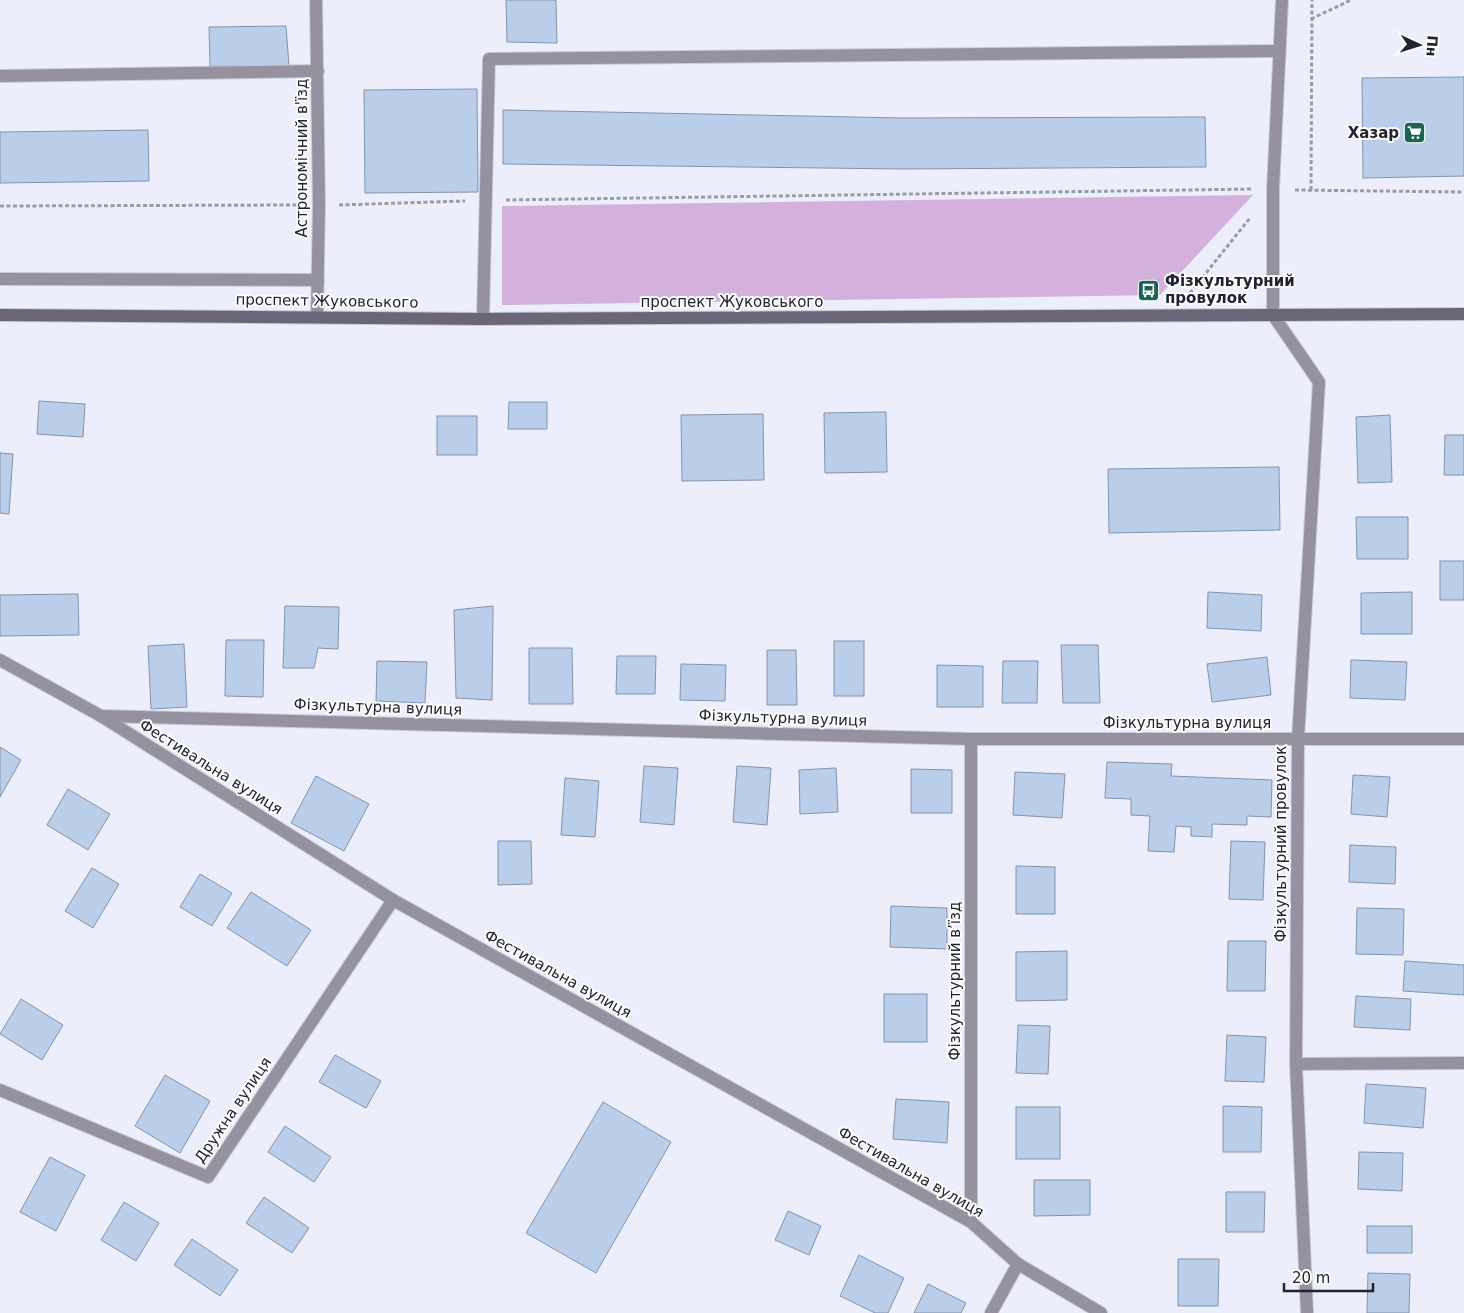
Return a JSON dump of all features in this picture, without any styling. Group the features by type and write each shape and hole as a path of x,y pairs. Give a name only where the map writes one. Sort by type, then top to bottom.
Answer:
{"street":[{"name":"Астрономічний в'їзд","path":"316,0 319,205 317,316"},
{"path":"1273,315 1273,189 1282,0"},
{"path":"483,319 489,59 1279,52"},
{"path":"0,76 318,71"},
{"path":"0,279 318,280"},
{"name":"проспект Жуковського","path":"0,315 317,316 483,319 1464,314"},
{"name":"Фізкультурний провулок","path":"1273,315 1319,382 1298,739 1296,1064 1307,1313"},
{"name":"Фестивальна вулиця","path":"0,660 101,716 392,900 971,1222 1018,1264 1101,1313"},
{"name":"Фізкультурна вулиця","path":"101,716 971,739 1464,739"},
{"name":"Фізкультурний в’їзд","path":"971,739 971,1222"},
{"name":"Дружна вулиця","path":"0,1090 208,1177 392,900"},
{"path":"1296,1064 1464,1063"},
{"path":"991,1313 1018,1264"}],"path":[{"path":"1311,190 1312,0"},
{"path":"1311,19 1351,0"},
{"path":"1190,294 1273,189"},
{"path":"0,206 319,205 1273,189 1464,192"}],"shaded area":[{"path":"1253,195 1160,295 502,305 502,206"}],"building":[{"path":"506,0 556,0 557,43 507,42"},
{"path":"286,26 289,66 210,66 209,27"},
{"path":"1464,77 1464,176 1363,178 1362,78"},
{"path":"477,89 478,192 365,193 364,90"},
{"path":"503,110 903,118 1205,117 1206,167 903,169 503,164"},
{"path":"148,130 149,181 0,183 0,132"},
{"path":"39,401 85,404 83,437 37,434"},
{"path":"509,402 547,402 547,429 508,429"},
{"path":"886,412 887,472 825,473 824,413"},
{"path":"763,414 764,480 682,481 681,415"},
{"path":"1390,415 1392,482 1358,483 1356,417"},
{"path":"437,416 477,416 477,455 437,455"},
{"path":"1445,435 1464,435 1464,475 1444,475"},
{"path":"0,453 13,454 9,514 0,513"},
{"path":"1279,467 1280,530 1109,533 1108,469"},
{"path":"1356,517 1408,517 1408,559 1357,559"},
{"path":"1440,561 1464,561 1464,600 1440,600"},
{"path":"1208,592 1262,595 1261,631 1207,628"},
{"path":"1412,592 1412,634 1361,634 1361,593"},
{"path":"78,594 79,635 0,636 0,595"},
{"path":"285,606 339,607 338,649 318,648 314,668 283,668"},
{"path":"493,606 492,700 456,698 454,610"},
{"path":"226,640 264,640 263,697 225,696"},
{"path":"834,641 864,641 864,696 834,696"},
{"path":"184,644 187,707 151,709 148,646"},
{"path":"1061,645 1098,645 1100,703 1063,703"},
{"path":"529,648 572,648 573,704 529,704"},
{"path":"767,650 796,650 797,705 767,705"},
{"path":"617,656 656,656 655,694 616,694"},
{"path":"1267,657 1271,695 1212,702 1207,664"},
{"path":"1351,660 1407,662 1405,700 1350,698"},
{"path":"377,661 427,662 425,703 376,701"},
{"path":"1003,661 1038,661 1037,703 1002,703"},
{"path":"681,664 726,665 725,701 680,700"},
{"path":"937,665 983,666 983,707 937,707"},
{"path":"0,747 21,760 0,797"},
{"path":"1107,762 1172,764 1171,776 1272,780 1271,817 1247,816 1247,825 1212,824 1212,837 1191,836 1191,827 1176,826 1174,852 1148,851 1150,816 1131,815 1131,799 1105,798"},
{"path":"644,766 678,768 674,825 640,822"},
{"path":"737,766 771,768 767,825 733,822"},
{"path":"836,768 838,812 800,814 799,770"},
{"path":"911,769 952,770 952,813 911,813"},
{"path":"1015,772 1065,774 1062,818 1013,815"},
{"path":"1353,775 1390,777 1387,817 1351,814"},
{"path":"316,776 369,804 344,851 291,823"},
{"path":"565,778 599,781 595,837 561,835"},
{"path":"68,789 110,814 88,850 47,825"},
{"path":"498,841 531,841 532,884 498,885"},
{"path":"1231,841 1265,842 1263,900 1229,899"},
{"path":"1350,845 1396,847 1395,884 1349,882"},
{"path":"1016,866 1055,867 1055,914 1016,914"},
{"path":"92,868 119,884 93,928 65,911"},
{"path":"200,874 232,893 212,926 180,907"},
{"path":"251,892 311,930 287,966 227,928"},
{"path":"891,906 947,908 947,949 890,947"},
{"path":"1357,908 1404,909 1403,955 1356,954"},
{"path":"1228,941 1266,941 1265,991 1227,991"},
{"path":"1067,951 1067,1000 1016,1001 1016,952"},
{"path":"1405,961 1464,965 1464,995 1403,991"},
{"path":"884,994 927,994 927,1042 884,1042"},
{"path":"1356,996 1411,999 1410,1030 1354,1027"},
{"path":"21,999 63,1025 42,1060 0,1034"},
{"path":"1018,1025 1050,1026 1048,1074 1016,1073"},
{"path":"1227,1035 1266,1037 1264,1082 1225,1081"},
{"path":"335,1055 381,1081 366,1108 319,1082"},
{"path":"165,1075 210,1101 180,1153 135,1126"},
{"path":"1366,1084 1426,1088 1423,1128 1364,1123"},
{"path":"896,1099 949,1102 947,1143 893,1139"},
{"path":"603,1102 671,1142 596,1273 526,1233"},
{"path":"1223,1106 1262,1107 1261,1152 1223,1152"},
{"path":"1016,1107 1060,1107 1060,1159 1016,1159"},
{"path":"285,1126 331,1157 314,1182 268,1152"},
{"path":"1359,1152 1403,1153 1402,1191 1358,1189"},
{"path":"50,1157 85,1175 56,1231 20,1212"},
{"path":"1034,1180 1090,1180 1090,1215 1034,1216"},
{"path":"1226,1192 1265,1192 1264,1232 1226,1232"},
{"path":"264,1197 309,1228 292,1253 246,1223"},
{"path":"124,1202 159,1223 136,1261 101,1240"},
{"path":"788,1211 821,1226 809,1255 775,1240"},
{"path":"1367,1226 1412,1226 1412,1253 1367,1253"},
{"path":"192,1239 238,1270 220,1296 174,1265"},
{"path":"859,1255 904,1278 888,1313 875,1313 840,1296"},
{"path":"1178,1259 1219,1259 1218,1306 1178,1306"},
{"path":"1368,1273 1410,1274 1409,1313 1367,1313"},
{"path":"928,1284 966,1303 961,1313 914,1313"}],"place":[{"name":"Хазар","path":"1415,133"},
{"name":"Фізкультурний провулок","path":"1149,290"}]}
